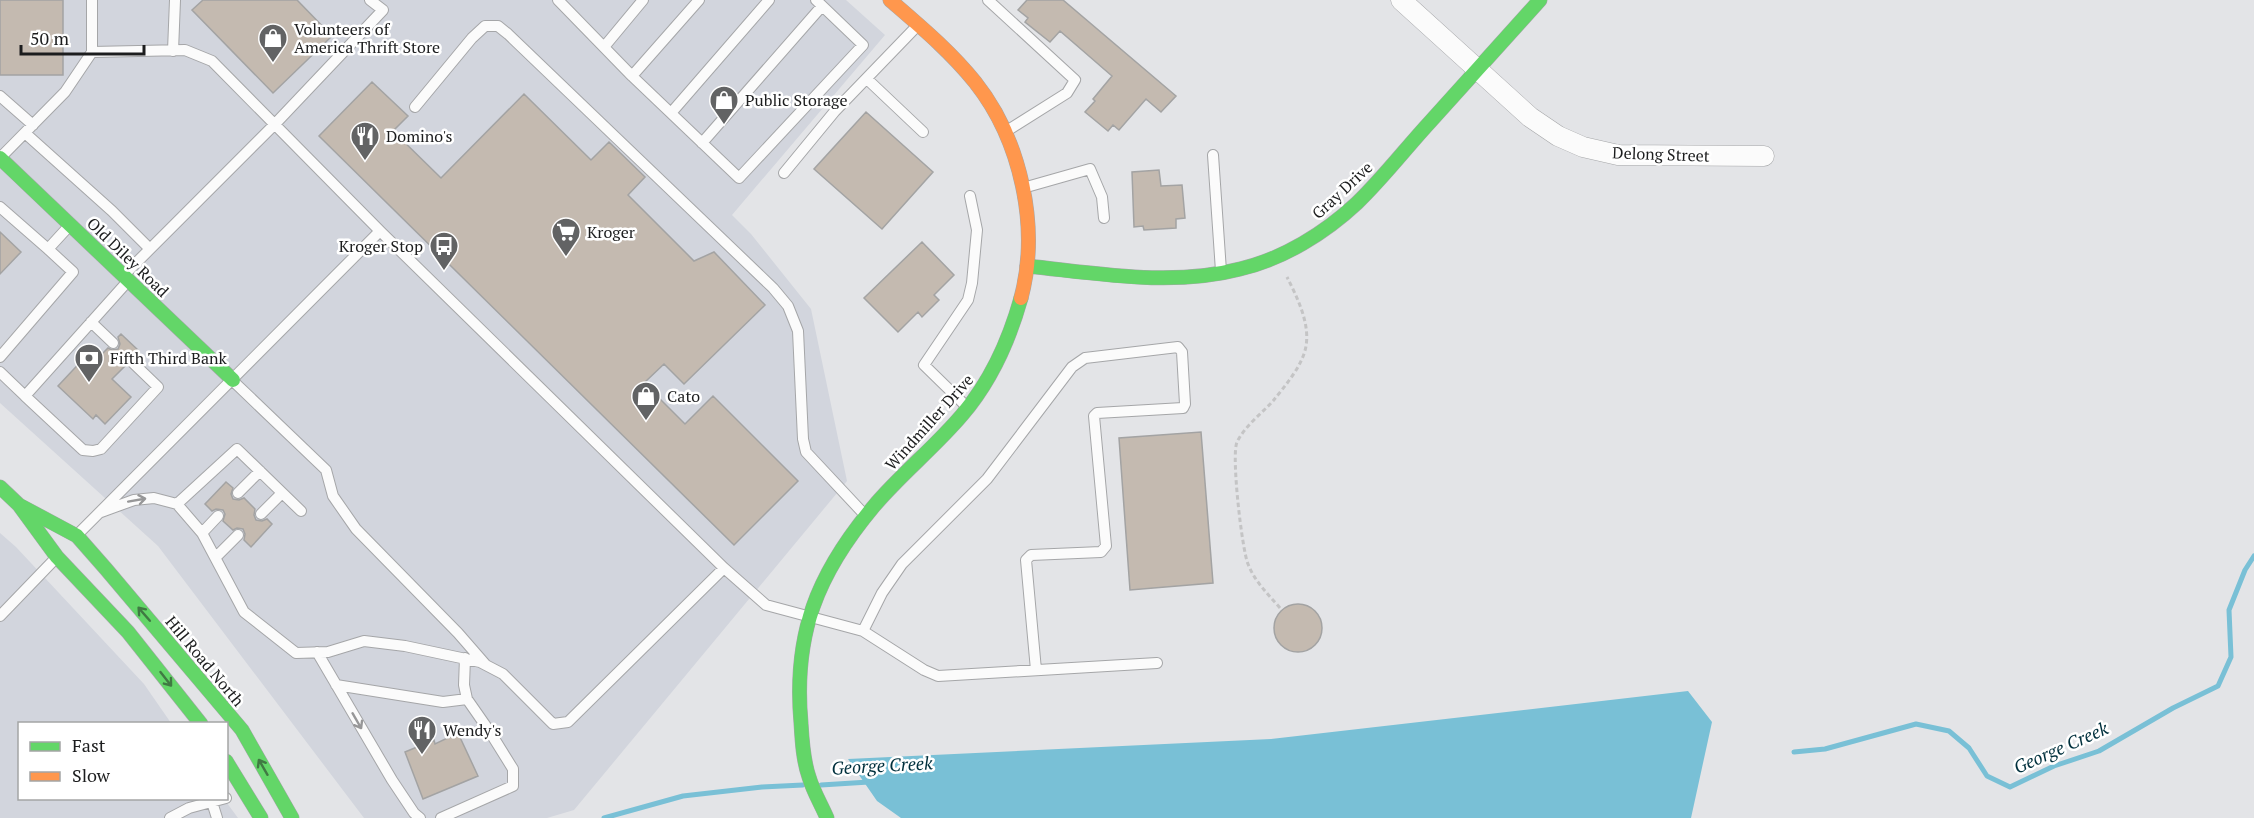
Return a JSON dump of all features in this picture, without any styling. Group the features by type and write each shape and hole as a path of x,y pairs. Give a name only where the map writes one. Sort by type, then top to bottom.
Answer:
{"main road":[{"name":"Windmiller Drive","path":"827,818 808,775 799,714 801,648 816,597 844,546 867,517 968,408 989,379 1009,339 1024,291 1027,266 1028,224 1023,188 1005,132 986,98 970,76 952,56 890,0"},
{"name":"Gray Drive","path":"1027,266 1166,279 1222,274 1255,266 1316,236 1357,202 1540,0"},
{"name":"Old Diley Road","path":"0,158 233,380"},
{"path":"0,488 68,546"},
{"path":"19,505 68,546 128,632 200,722"},
{"name":"Hill Road North","path":"68,546 242,730 292,818"},
{"path":"228,764 261,818"}],"street":[{"name":"Delong Street","path":"1401,0 1547,130 1583,147 1618,155 1764,156"}],"lane":[{"path":"0,158 66,92 92,52 92,0"},
{"path":"173,51 175,0"},
{"path":"25,396 91,322 150,249 275,124 383,10 370,0"},
{"path":"558,0 632,76 702,143 739,178 863,45 819,3 702,143"},
{"path":"604,47 643,0"},
{"path":"632,76 699,0"},
{"path":"671,113 769,0"},
{"path":"988,0 1075,80 1067,93 1005,132"},
{"path":"784,173 835,111 918,25"},
{"path":"415,107 472,38 485,26 498,26 508,34 773,288 788,306 798,331 803,439 806,452 867,517"},
{"path":"92,52 185,50 212,61 380,231 724,568 766,605 863,632 883,642 924,670 938,676 1157,663"},
{"path":"867,79 923,132"},
{"path":"0,96 29,129 150,249"},
{"path":"1213,155 1222,274"},
{"path":"1023,188 1090,169 1102,197 1104,218"},
{"path":"968,408 924,366 968,300 977,230 970,196"},
{"path":"0,207 73,272 0,357"},
{"path":"48,249 70,225"},
{"path":"0,616 98,513 380,231"},
{"path":"91,322 113,343"},
{"path":"863,632 882,593 902,564 987,479 1072,367 1085,357 1178,347 1182,352 1185,404 1183,408 1097,413 1094,416 1106,546 1101,552 1031,555 1026,560 1036,670"},
{"path":"0,372 83,450 93,451 101,449 158,387 130,360"},
{"path":"233,380 326,470 333,496 356,529 458,633 485,664"},
{"path":"177,504 237,449 301,511"},
{"path":"238,493 260,471"},
{"path":"261,514 282,493"},
{"path":"98,513 134,500 154,498 177,504 202,532 244,612 296,653 328,652 364,641 405,646 465,658 485,664 503,674 553,724 568,722 724,568"},
{"path":"202,532 218,516"},
{"path":"216,557 238,535"},
{"path":"317,652 392,780 414,813 420,818"},
{"path":"441,818 513,786 513,769 467,699 465,658"},
{"path":"336,685 443,702 467,699"},
{"path":"228,798 248,797"},
{"path":"170,818 192,803 219,800"},
{"path":"212,802 217,818"}],"path":[{"path":"1276,256 1296,294 1305,320 1306,347 1297,368 1236,444 1236,484 1246,561 1255,579 1280,608"}],"shaded area":[{"path":"0,0 846,0 885,35 732,215 751,234 811,309 847,481 574,810 547,818 364,818 158,546 0,403"},
{"path":"0,533 16,547 144,684 170,722 18,722 18,800 225,800 238,818 0,818"}],"water":[{"path":"1688,691 1712,722 1691,818 901,818 877,801 848,759 1271,739"}],"building":[{"path":"0,0 63,0 63,75 0,75"},
{"name":"Volunteers of America Thrift Store","path":"203,0 297,0 332,36 273,93 192,10"},
{"path":"1027,0 1063,0 1176,96 1161,112 1146,99 1119,130 1113,125 1108,131 1085,112 1112,76 1060,31 1050,42 1025,22 1028,18 1018,10"},
{"name":"Kroger","path":"372,82 408,116 393,131 441,178 524,94 591,160 609,142 645,177 628,195 694,261 714,252 765,305 684,384 664,364 644,383 685,424 713,396 798,481 734,545 319,136"},
{"path":"866,112 933,172 882,229 814,169"},
{"path":"1159,170 1161,186 1182,185 1185,218 1176,219 1176,228 1144,230 1143,226 1134,227 1132,172"},
{"path":"0,232 21,252 0,274"},
{"path":"922,242 954,275 934,295 939,300 922,317 918,312 898,332 864,298"},
{"name":"Fifth Third Bank","path":"121,334 139,351 135,355 129,353 124,355 125,366 112,379 131,397 105,424 96,415 93,419 58,386 87,355 94,362 108,348 118,349 120,344 118,337"},
{"path":"1201,432 1213,583 1130,590 1119,438"},
{"path":"226,482 233,488 231,494 233,499 244,498 255,509 256,520 267,519 272,524 251,547 244,540 243,529 233,530 223,521 225,514 223,510 212,511 205,504"},
{"path":"1293,604 1303,604 1318,614 1322,628 1321,637 1312,648 1303,652 1293,652 1278,642 1274,633 1274,623 1284,608"},
{"path":"458,733 478,776 423,799 405,752 434,740 435,744"}],"waterway":[{"name":"George Creek","path":"1794,752 1825,749 1916,724 1949,731 1969,748 1987,776 2010,787 2054,766 2099,751 2173,708 2218,686 2231,657 2229,610 2245,570 2254,556"},
{"name":"George Creek","path":"821,785 869,782"},
{"name":"George Creek","path":"604,818 683,796 803,785"}],"traffic: fast":[{"path":"1027,266 1134,277 1187,277 1256,265 1303,244 1357,203 1540,0"},
{"path":"0,158 233,380"},
{"path":"827,818 807,770 801,730 801,661 813,607 837,556 854,531 884,494 952,427 982,388 1005,345 1021,298"},
{"path":"0,487 19,505 57,557 128,632 199,722"},
{"path":"19,505 77,536 106,569 242,730 292,818"},
{"path":"228,764 261,818"}],"traffic: slow":[{"path":"890,0 934,39 975,82 991,105 1004,130 1015,157 1027,214 1026,271 1021,298"}],"place":[{"name":"Volunteers of America Thrift Store","path":"273,64"},
{"name":"Public Storage","path":"724,126"},
{"name":"Domino's","path":"365,162"},
{"name":"Kroger","path":"566,258"},
{"name":"Kroger Stop","path":"444,272"},
{"name":"Fifth Third Bank","path":"89,384"},
{"name":"Cato","path":"646,422"},
{"name":"Wendy's","path":"422,756"}]}
